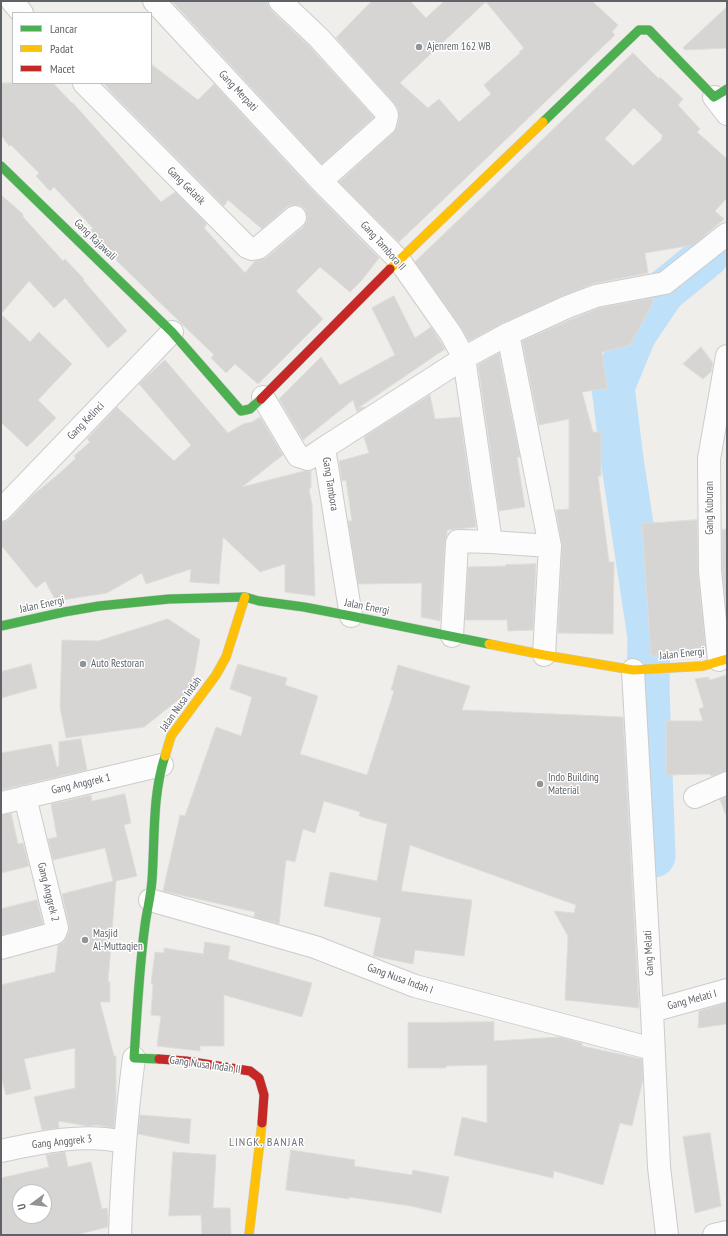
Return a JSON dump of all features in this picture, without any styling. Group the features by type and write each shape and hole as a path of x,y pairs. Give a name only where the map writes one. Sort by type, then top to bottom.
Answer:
{"main road":[{"name":"Gang Rajawali","path":"1,166 172,332 240,411 249,411 399,260 639,30 648,30 720,93"},
{"name":"Jalan Energi","path":"1,626 64,612 106,605 169,599 245,597 259,601 304,607 351,616 544,655 635,670 703,666 723,659"},
{"name":"Jalan Nusa Indah","path":"150,900 155,808 162,765 171,736 216,675 226,657 245,597"},
{"path":"134,1058 145,924 150,900"},
{"name":"Gang Nusa Indah II","path":"134,1058 186,1061 250,1071 258,1078 264,1095 262,1128 249,1235"}],"street":[{"path":"12,1 21,12"},
{"name":"Gang Merpati","path":"154,1 321,181"},
{"path":"280,1 319,38 385,110 387,115 387,122 321,181"},
{"name":"Gang Gelatik","path":"85,84 248,247 252,249 258,248 295,217"},
{"path":"720,93 727,114"},
{"name":"Gang Tambora II","path":"321,181 399,260 451,334 464,358"},
{"path":"324,448 464,358 508,334 567,307 596,296 666,283 727,234"},
{"name":"Gang Kelinci","path":"1,510 172,332"},
{"path":"508,334 550,546 544,655"},
{"name":"Gang Kuburan","path":"723,659 710,571 709,459 727,356"},
{"path":"464,358 491,542"},
{"name":"Gang Tambora","path":"263,398 298,456 308,459 324,448 351,616"},
{"path":"452,636 456,543 461,541 550,546"},
{"name":"Gang Melati","path":"635,670 655,1010 653,1049 659,1167 667,1235"},
{"name":"Gang Anggrek 1","path":"1,803 162,765"},
{"path":"696,798 727,783"},
{"name":"Gang Anggrek 2","path":"1,948 55,933 57,928 25,797"},
{"name":"Gang Nusa Indah I","path":"150,900 314,947 414,986 653,1049"},
{"name":"Gang Melati I","path":"655,1010 727,990"},
{"path":"120,1235 121,1180 124,1142 134,1058"},
{"name":"Gang Anggrek 3","path":"1,1151 61,1140 111,1139 124,1142"},
{"path":"714,1235 727,1232"}],"building":[{"path":"172,1 268,1 268,5 271,10 310,47 374,117 322,164"},
{"path":"372,1 410,1 426,18 444,1 592,1 618,25 612,32 615,35 399,242 339,182 393,133 397,127 399,118 398,109 394,103 336,38","holes":["486,2 524,48 484,85 491,94 459,122 439,99 428,108 400,83"]},
{"path":"727,7 727,48 685,50 683,48"},
{"path":"633,53 659,79 660,77 683,99 678,105 700,129 697,132 727,159 727,198 715,211 724,219 693,245 645,253 648,273 592,284 503,323 469,341 461,327 415,262","holes":["634,108 663,136 661,138 662,139 633,166 605,139"]},
{"path":"152,65 198,100 214,84 312,190 379,258 362,280 350,292 320,267 296,291 323,319 258,384 235,364 226,373 211,358 214,355 116,260 117,259 90,231 93,228 54,187 50,191 36,176 39,173 11,145 9,146 1,135 1,83 54,84 73,103 161,202 175,192 207,224 204,228 245,273 255,261 266,258 303,227 307,221 307,214 305,209 300,205 292,205 287,207 262,229 228,200 224,206 104,84 152,84"},
{"path":"1,195 23,214 23,217 63,261 65,259 84,279 83,280 127,331 108,348 65,298 54,308 29,281 1,314"},
{"path":"394,296 415,338 431,327 445,349 358,408 365,407 357,412 353,400 303,440 279,399 321,357 340,385 395,355 372,308"},
{"path":"653,298 653,302 630,345 602,352 607,388 582,392 593,432 601,432 601,476 598,476 609,562 614,562 613,634 558,633 562,546 556,510 569,509 569,419 539,425 522,341 599,308"},
{"path":"1,314 30,342 39,332 72,364 38,400 56,418 27,447 1,422"},
{"path":"701,347 713,363 711,372 703,379 683,364"},
{"path":"499,353 520,457 517,457 525,507 499,511 478,365"},
{"path":"165,360 228,433 243,424 252,422 260,417 283,455 242,487 304,471 311,471 311,488 309,489 312,505 315,596 285,592 285,564 260,572 223,537 219,584 190,582 191,569 146,584 142,573 107,593 56,601 45,581 36,588 1,545 1,522 5,522 10,519 32,496 76,458 74,456 90,442 87,439 117,407 174,461 191,445 139,384"},
{"path":"430,395 435,419 460,417 476,527 447,530 440,621 421,617 422,583 358,584 348,521 352,521 346,480 342,481 339,461 369,453 364,437"},
{"path":"697,520 698,572 706,652 701,654 651,656 642,524"},
{"path":"727,529 727,615 722,570 722,530"},
{"path":"536,564 533,630 508,631 507,620 465,620 468,567"},
{"path":"168,619 200,640 192,686 187,693 144,727 66,738 60,707 62,640 98,641"},
{"path":"31,664 37,688 1,698 1,672"},
{"path":"238,664 287,678 285,685 318,696 300,754 367,775 394,691 391,690 398,665 470,686 462,710 623,717 639,1008 565,1000 568,936 554,911 574,913 576,905 410,845 401,891 472,900 464,956 415,950 413,964 373,956 381,918 324,906 330,872 377,881 387,824 359,816 360,812 324,801 315,833 303,829 295,862 286,860 279,924 254,917 255,912 163,891 180,815 185,816 216,727 241,736 252,697 230,689"},
{"path":"727,675 727,771 711,776 710,774 666,775 666,721 703,721 699,709 704,707 695,679 709,677 709,680"},
{"path":"81,739 87,770 1,790 1,753 51,744 57,767 59,766 59,742"},
{"path":"125,794 131,823 124,825 137,876 116,881 108,982 110,982 110,1002 100,1002 114,1056 116,1056 116,1101 114,1128 96,1125 88,1126 58,1121 59,1128 42,1130 34,1097 75,1088 75,1048 24,1059 31,1089 6,1095 1,1076 1,985 55,972 58,945 64,942 69,932 69,925 62,894 113,881 105,848 53,860 48,839 57,837 51,804 91,795 92,801"},
{"path":"727,797 727,814 726,815 720,800"},
{"path":"11,813 18,844 23,843 29,866 1,873 1,815"},
{"path":"37,900 43,924 1,935 1,909"},
{"path":"205,942 230,946 228,959 312,983 302,1017 224,995 224,1046 200,1046 200,1051 157,1046 161,1016 151,1015 153,984 151,984 155,952 164,953 164,948 203,954"},
{"path":"727,1003 727,1024 698,1028 699,1011"},
{"path":"494,1022 494,1041 560,1037 582,1043 582,1046 642,1059 643,1079 632,1126 620,1123 603,1185 554,1171 553,1178 454,1155 462,1117 487,1123 487,1065 446,1066 446,1068 408,1068 408,1023"},
{"path":"140,1115 191,1119 189,1144 138,1134"},
{"path":"710,1133 721,1206 695,1213 683,1137"},
{"path":"291,1150 355,1160 354,1166 412,1175 413,1170 449,1177 441,1213 411,1206 286,1190"},
{"path":"65,1152 68,1167 91,1162 102,1209 107,1208 108,1227 75,1235 1,1235 1,1178 49,1167 46,1155"},
{"path":"173,1152 216,1155 213,1208 230,1208 231,1235 202,1235 201,1215 169,1216"}],"waterway":[{"path":"654,856 648,687 649,637 622,459 613,387 635,334 664,291 707,256"}],"traffic: fast":[{"path":"543,122 639,30 649,30 714,97 727,89"},
{"path":"1,166 172,332 241,411 250,409 261,399"},
{"path":"1,626 99,606 169,599 245,597 259,601 304,607 351,616 489,644"},
{"path":"159,1059 134,1058 141,958 152,880 156,802 165,756"}],"traffic: slow":[{"path":"390,269 543,122"},
{"path":"165,756 171,736 216,675 226,657 245,597"},
{"path":"489,644 633,670 703,666 727,659"},
{"path":"249,1235 262,1123"}],"traffic: jam":[{"path":"261,399 390,269"},
{"path":"159,1059 186,1061 250,1071 259,1078 264,1095 262,1123"}],"place":[{"name":"Ajenrem 162 WB","path":"419,47"},
{"name":"Auto Restoran","path":"83,664"},
{"name":"Indo Building Material","path":"540,784"},
{"name":"Masjid Al-Muttaqien","path":"85,940"}],"district":[{"name":"LINGK. BANJAR","path":"267,1143"}]}
